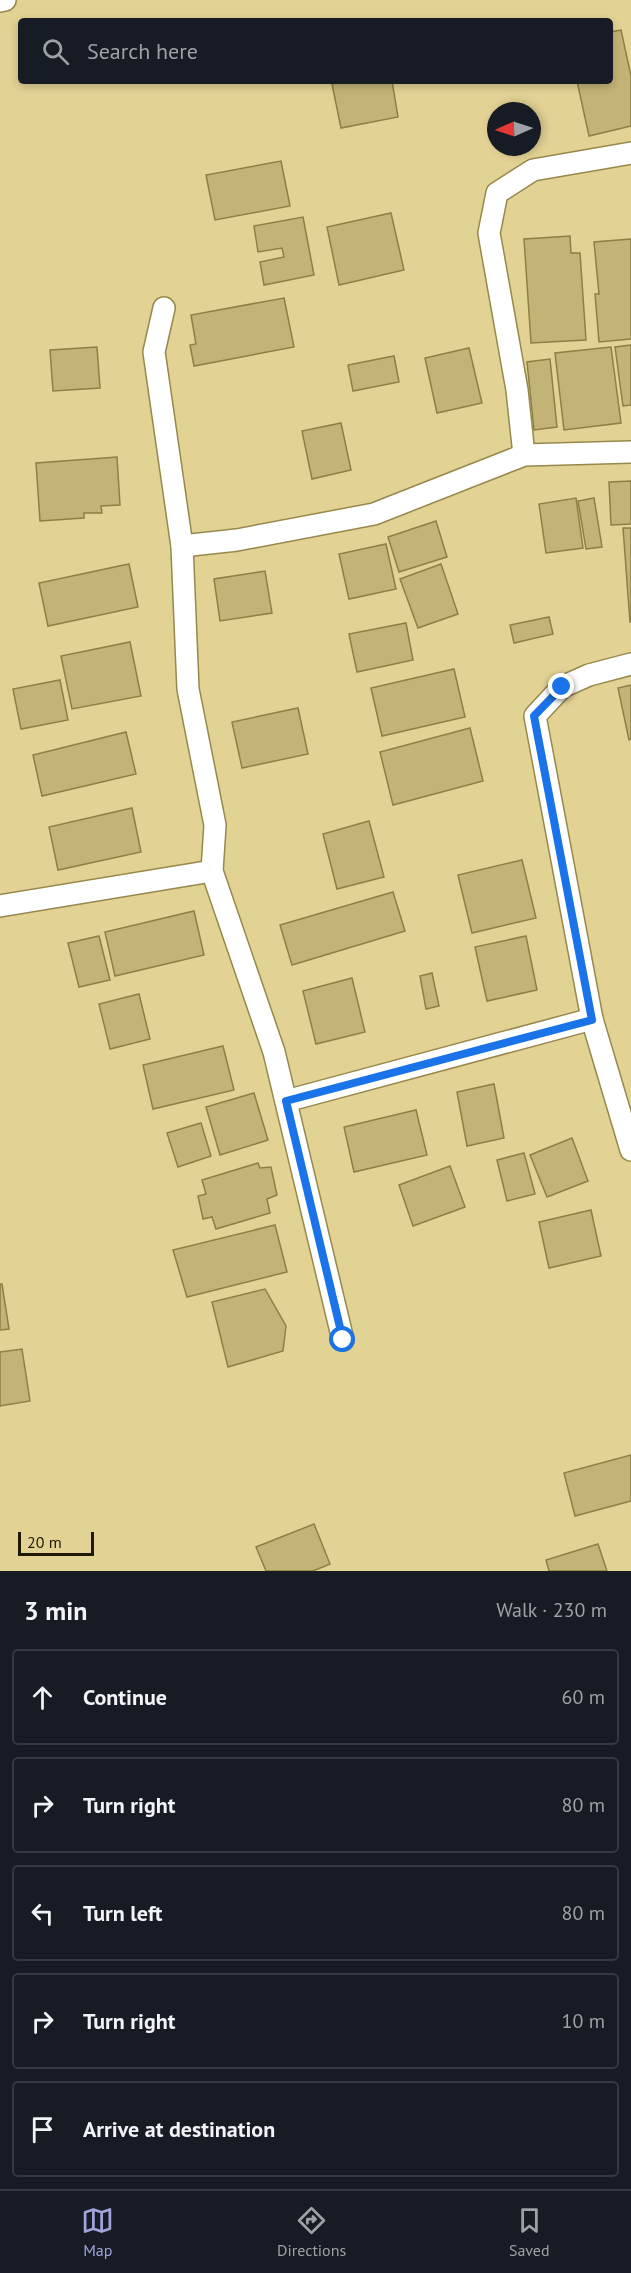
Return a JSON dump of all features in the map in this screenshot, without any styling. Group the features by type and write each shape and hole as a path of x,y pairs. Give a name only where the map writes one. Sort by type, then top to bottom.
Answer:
{"street":[{"path":"0,1 5,0"},
{"path":"524,456 518,390 489,233 497,193 533,170 631,153"},
{"path":"164,308 154,352 182,546 188,689 215,825 213,871 273,1052 343,1340"},
{"path":"182,546 237,540 374,514 524,456 631,452"},
{"path":"631,664 590,675 562,687 534,716 592,1020 631,1150"},
{"path":"0,906 213,871"},
{"path":"286,1101 592,1020"}],"building":[{"path":"621,30 631,76 631,126 589,136 578,84 613,84 613,31"},
{"path":"332,84 392,84 398,117 341,128"},
{"path":"281,161 290,206 215,220 206,175"},
{"path":"391,213 404,270 339,285 327,227"},
{"path":"303,217 314,275 264,285 260,262 284,257 282,248 258,252 254,226"},
{"path":"570,236 571,253 580,253 586,340 531,343 524,239"},
{"path":"631,239 631,339 599,342 595,294 599,294 594,242"},
{"path":"284,298 294,347 194,366 190,345 196,344 191,315"},
{"path":"631,345 631,405 623,406 615,347"},
{"path":"97,347 100,388 53,391 50,350"},
{"path":"611,347 621,423 564,430 555,353"},
{"path":"469,348 482,403 437,413 425,358"},
{"path":"394,356 399,382 353,391 348,365"},
{"path":"550,359 557,427 534,430 527,362"},
{"path":"341,423 351,470 312,479 302,431"},
{"path":"117,457 120,505 101,506 102,513 84,513 84,518 40,521 36,463"},
{"path":"631,481 631,524 611,525 609,482"},
{"path":"576,498 583,548 546,553 539,504"},
{"path":"594,498 602,547 586,549 578,501"},
{"path":"436,521 447,557 399,572 388,537"},
{"path":"623,528 631,528 631,622 630,622"},
{"path":"386,544 396,589 349,599 339,554"},
{"path":"129,564 138,607 48,626 39,583"},
{"path":"441,564 458,614 418,628 400,579"},
{"path":"265,571 272,613 220,621 214,579"},
{"path":"549,617 553,634 514,643 510,625"},
{"path":"406,623 413,660 357,672 349,634"},
{"path":"130,642 141,696 72,709 61,656"},
{"path":"454,669 465,717 382,736 371,688"},
{"path":"60,680 68,720 21,729 13,689"},
{"path":"631,685 631,739 629,740 618,688"},
{"path":"298,708 308,754 242,768 232,722"},
{"path":"470,728 483,781 393,805 380,752"},
{"path":"126,732 136,774 42,796 33,755"},
{"path":"132,808 141,852 58,870 49,827"},
{"path":"369,821 384,877 337,889 323,834"},
{"path":"522,860 536,918 472,933 458,875"},
{"path":"393,892 405,931 292,965 280,925"},
{"path":"194,911 204,955 115,976 105,932"},
{"path":"99,936 110,980 79,987 68,943"},
{"path":"526,936 537,990 487,1001 475,947"},
{"path":"432,973 439,1006 426,1009 420,976"},
{"path":"352,978 365,1032 316,1044 303,991"},
{"path":"139,994 150,1039 110,1049 99,1004"},
{"path":"223,1046 234,1090 153,1109 143,1065"},
{"path":"494,1084 504,1138 467,1146 457,1092"},
{"path":"254,1093 268,1140 220,1155 206,1107"},
{"path":"416,1110 427,1155 354,1172 344,1127"},
{"path":"201,1123 211,1156 178,1167 167,1133"},
{"path":"572,1138 588,1181 547,1197 530,1155"},
{"path":"524,1153 535,1194 507,1201 497,1160"},
{"path":"258,1163 260,1168 271,1167 277,1195 267,1199 270,1213 216,1229 212,1217 203,1219 198,1196 206,1194 202,1180"},
{"path":"450,1166 465,1207 413,1226 399,1185"},
{"path":"591,1210 601,1256 549,1268 539,1222"},
{"path":"275,1225 287,1272 187,1297 173,1250"},
{"path":"0,1284 2,1284 9,1329 0,1330"},
{"path":"265,1289 286,1326 283,1351 228,1367 212,1302"},
{"path":"22,1349 30,1401 0,1406 0,1352"},
{"path":"631,1455 631,1501 575,1516 564,1473"},
{"path":"314,1524 330,1564 313,1571 266,1571 256,1547"},
{"path":"598,1544 607,1571 549,1571 546,1560"}],"route":[{"path":"343,1340 286,1101 592,1020 534,716 562,687"}]}
